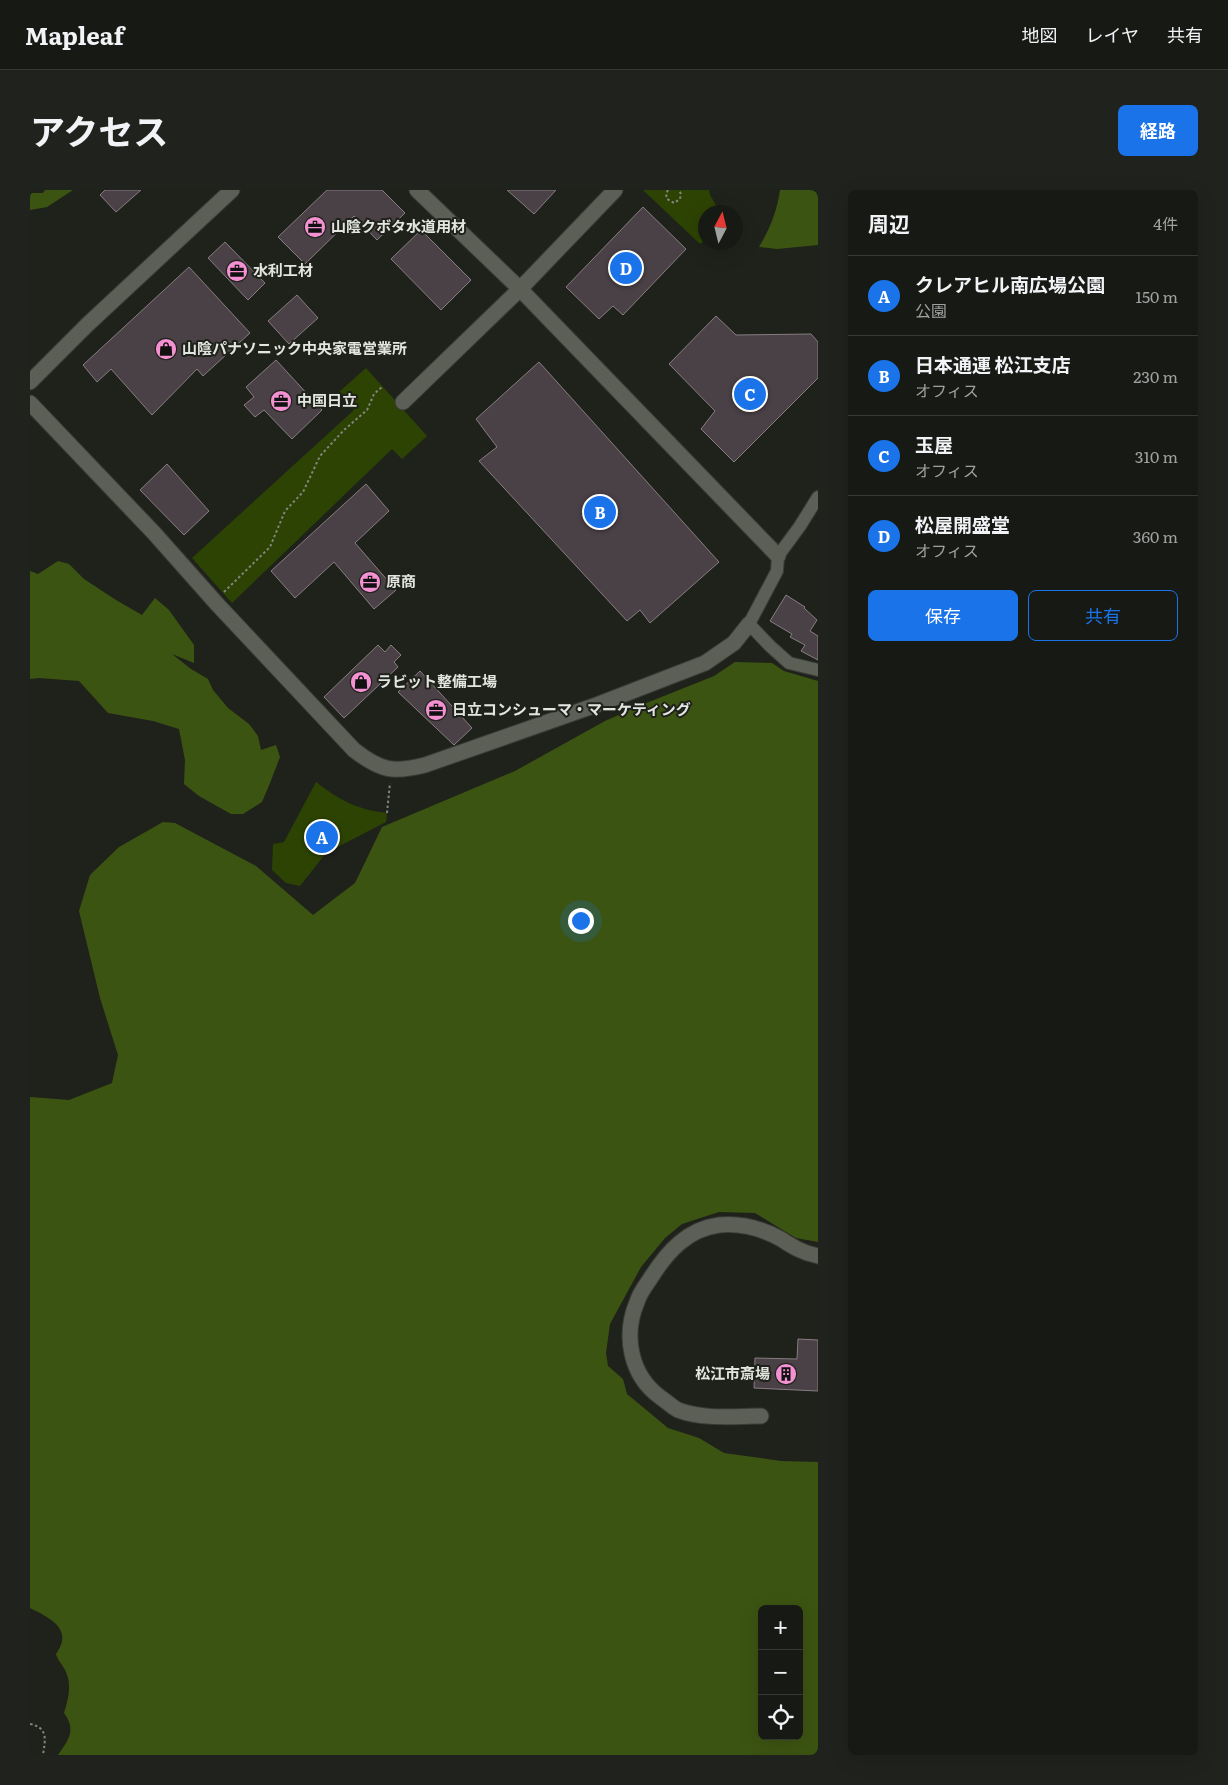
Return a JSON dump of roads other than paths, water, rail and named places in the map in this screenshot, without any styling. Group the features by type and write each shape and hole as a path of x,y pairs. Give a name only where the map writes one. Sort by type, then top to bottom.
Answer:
{"street":[{"path":"30,382 87,325 232,190"},
{"path":"417,190 520,289 778,556"},
{"path":"403,402 520,289 616,190"},
{"path":"30,403 154,533 217,604 354,750 369,762 388,769 404,770 425,765 599,704 705,663 734,643 749,624 776,570 778,556 818,497"},
{"path":"749,624 789,663 818,670"},
{"path":"761,1416 697,1414 677,1410 654,1393 640,1376 632,1356 629,1335 637,1300 669,1252 690,1234 704,1228 732,1224 757,1228 797,1250 818,1256"}],"place":[{"name":"山陰クボタ水道用材","path":"315,227"},
{"name":"松屋開盛堂","path":"626,268"},
{"name":"水利工材","path":"237,271"},
{"name":"山陰パナソニック中央家電営業所","path":"166,349"},
{"name":"玉屋","path":"750,394"},
{"name":"中国日立","path":"281,401"},
{"name":"日本通運 松江支店","path":"600,512"},
{"name":"原商","path":"370,582"},
{"name":"ラビット整備工場","path":"361,682"},
{"name":"日立コンシューマ・マーケティング","path":"436,710"},
{"name":"クレアヒル南広場公園","path":"322,837"},
{"name":"松江市斎場","path":"786,1374"}]}
